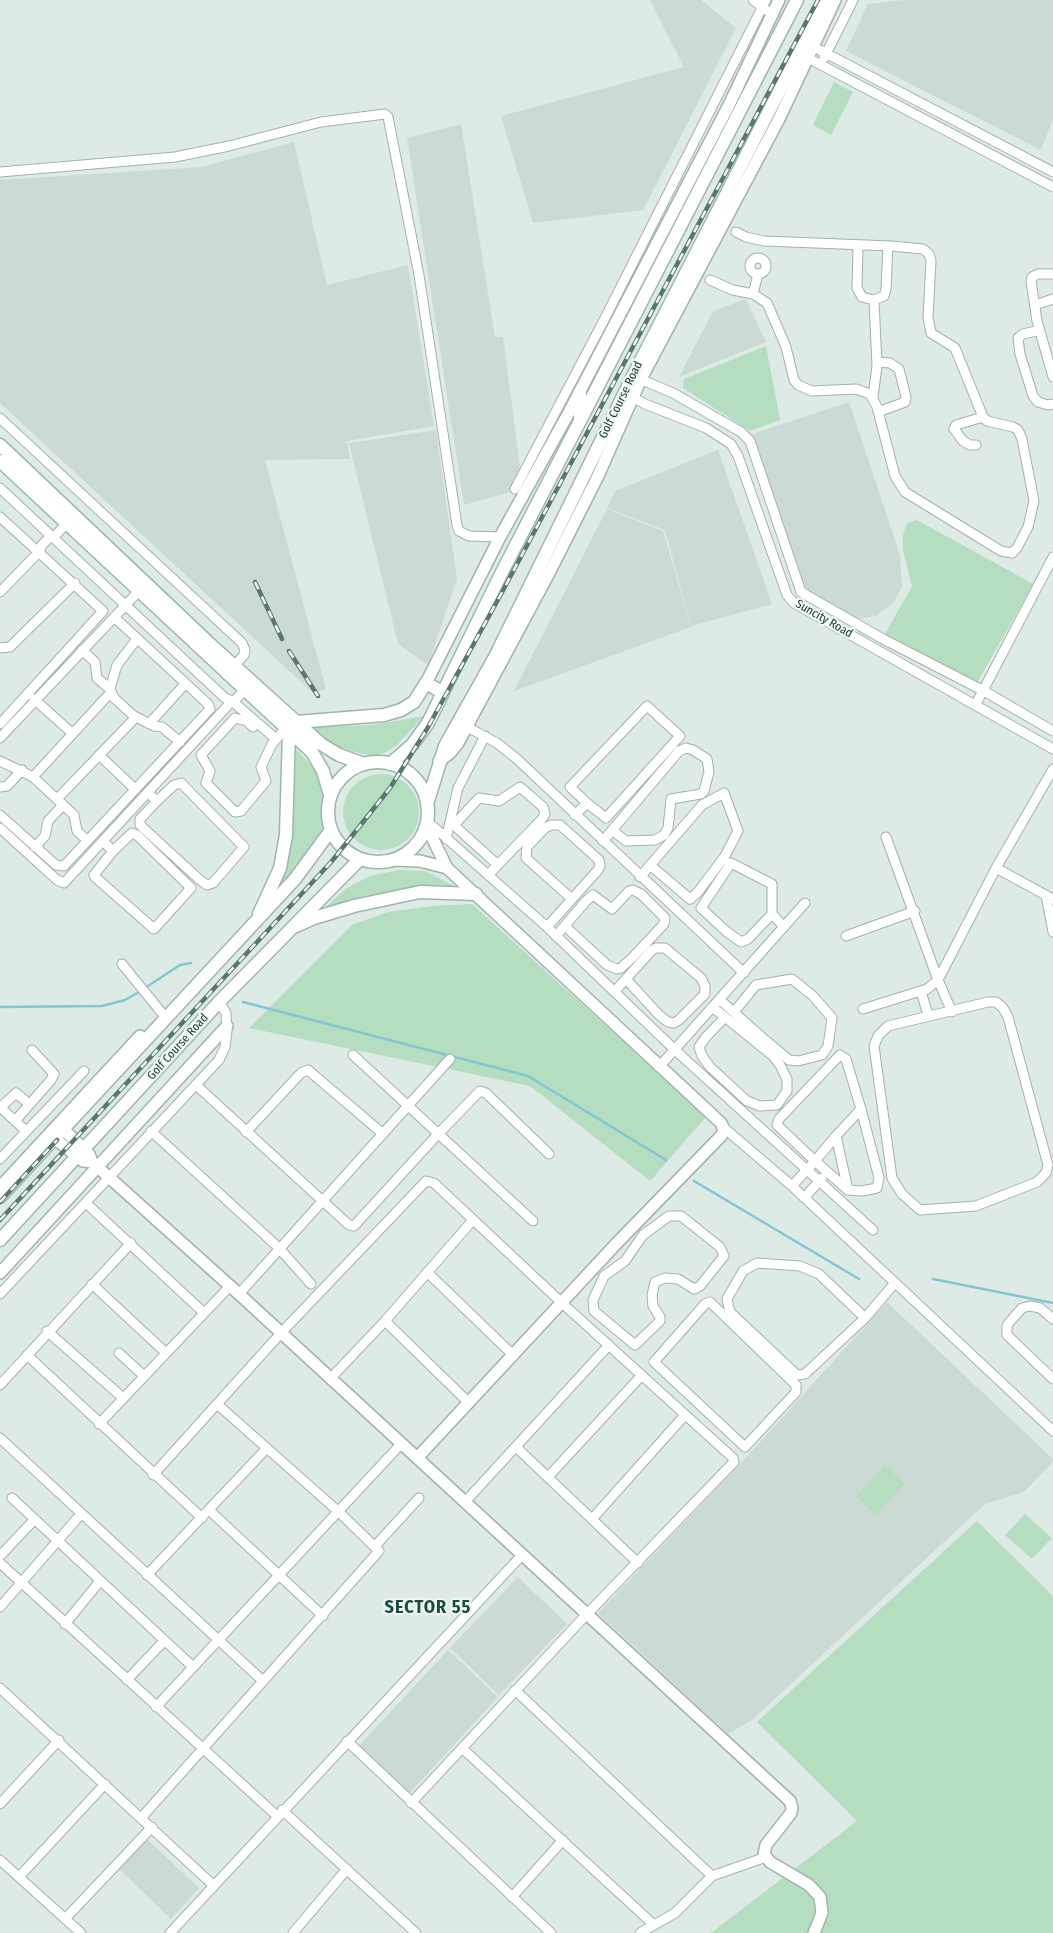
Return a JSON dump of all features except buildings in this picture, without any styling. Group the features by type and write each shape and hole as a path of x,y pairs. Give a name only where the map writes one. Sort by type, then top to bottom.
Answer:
{"main road":[{"name":"Golf Course Road","path":"390,764 412,745 428,724 442,692 580,420 734,108 797,0"},
{"name":"Golf Course Road","path":"427,804 439,762 455,726 495,657 773,115 826,0"},
{"path":"580,392 580,420"},
{"path":"0,445 234,666 291,727 312,752 323,770 330,795 328,813 331,830 338,842 348,852 360,859 376,862 392,860 412,848 426,823 427,804 422,791 414,779 403,770 390,764 364,764 339,755 291,727 245,690 0,461"},
{"path":"291,727 384,715 401,710 414,702 426,683 442,692"},
{"path":"254,923 280,868 286,836 291,727"},
{"path":"330,795 343,775 364,764"},
{"path":"0,1197 164,1016 295,879 331,830"},
{"name":"Golf Course Road","path":"0,1240 219,1002 360,859"},
{"path":"288,931 314,918 354,906 420,892 476,894"}],"street":[{"path":"752,0 764,4 772,15"},
{"path":"426,683 500,537 734,108 779,0"},
{"path":"773,115 814,47 835,0"},
{"path":"820,64 853,0"},
{"path":"515,489 608,314 764,4"},
{"path":"814,47 942,116 1053,172"},
{"path":"808,58 1053,187"},
{"path":"0,172 175,157 228,146 321,122 385,114 388,117 419,275 457,525 462,534 469,536 500,537"},
{"path":"937,127 942,116"},
{"path":"979,149 984,137"},
{"path":"736,232 746,237 764,241 888,246 923,249 929,254 931,261 929,327 931,333 955,348 983,417 987,421 1018,430 1034,501 1030,521 1012,553 1001,551 905,492 896,476 873,397 877,362 874,300"},
{"path":"753,294 758,274 766,268 766,264 760,259 764,241"},
{"path":"858,246 857,288 862,297 874,300 884,296 886,290 888,246"},
{"path":"1053,274 1038,274 1032,277 1034,305 1053,377"},
{"path":"710,280 733,290 753,294 768,303 786,347 794,380 798,385 812,391 864,391 873,397"},
{"path":"1034,305 1053,299"},
{"path":"1040,330 1023,334 1018,338 1020,354 1033,396 1038,402 1048,405 1053,404"},
{"path":"877,362 895,365 901,375 906,397 905,402 878,412"},
{"name":"Suncity Road","path":"637,377 673,394 741,432 750,441 797,586 803,594 882,639 984,691"},
{"path":"439,762 453,750 467,727 598,476 628,395"},
{"name":"Suncity Road","path":"628,395 706,428 730,444 738,456 787,595 794,603 1053,749"},
{"path":"976,445 970,446 963,441 954,429 956,425 983,417"},
{"path":"0,418 242,643 245,650 244,655 234,666"},
{"path":"0,488 125,606 274,741"},
{"path":"0,517 101,607 102,612 0,724"},
{"path":"2,586 39,552 42,545 53,538 67,523"},
{"path":"976,704 1053,557"},
{"path":"0,648 6,649 13,645 75,583"},
{"path":"0,738 34,699 138,592"},
{"path":"0,815 56,865 61,867 210,709 208,704 114,617"},
{"path":"33,777 110,690 117,665 137,639"},
{"path":"82,650 95,662 97,678 136,717 149,724 162,727 180,742"},
{"path":"149,724 185,684"},
{"path":"0,828 62,883 232,701 245,690"},
{"path":"984,691 1053,730"},
{"path":"34,699 72,733"},
{"path":"647,706 680,736 606,818 587,803 570,786 647,706"},
{"path":"35,847 45,836 48,821 60,802 99,755 136,717"},
{"path":"274,741 247,722 236,718 201,755 210,771 206,783 236,812 241,810 266,781 261,767 274,741 291,727"},
{"path":"467,727 486,736 517,759 744,973"},
{"path":"446,838 458,788 486,736"},
{"path":"603,842 678,751 686,748 707,759 709,772 704,791 701,794 671,799 668,828 664,836 655,840 626,840 613,831"},
{"path":"99,755 135,788"},
{"path":"1,764 22,770 33,777 74,816 77,831 87,840"},
{"path":"863,1009 921,991 938,980 996,868 1053,769"},
{"path":"0,787 7,786 22,770"},
{"path":"181,783 244,847 213,882 207,885 201,881 140,825 140,819 157,801 174,785 181,783"},
{"path":"488,875 498,865 545,814 543,807 520,787 514,789 503,799 479,798 455,824 457,828 498,865"},
{"path":"148,793 157,801"},
{"path":"640,877 650,865 702,805 724,793 738,831 725,856 698,892 690,899 650,865"},
{"path":"575,815 587,803"},
{"path":"426,823 446,838 556,936 675,1050 873,1230"},
{"path":"426,823 447,868 659,1068 723,1127 792,1186 894,1284 1053,1431"},
{"path":"547,928 598,870 600,866 598,860 560,825 552,825 545,828 528,846 526,858 572,899"},
{"path":"132,833 191,888 154,929 95,877 94,875 114,851 132,833"},
{"path":"886,837 915,911 938,980 952,1012"},
{"path":"103,841 114,851"},
{"path":"392,860 420,861 447,868"},
{"path":"772,914 748,939 741,942 701,908 731,863 772,884 772,914 784,927"},
{"path":"996,868 1049,897 1053,932"},
{"path":"556,936 565,926 593,895 612,909 629,891 633,890 641,894 665,918 664,924 633,957 617,969 607,965 565,926"},
{"path":"659,1068 806,904"},
{"path":"846,936 915,911"},
{"path":"615,991 652,950 665,948 701,978 705,986 705,994 680,1020 674,1023 659,1015 626,979"},
{"path":"0,1187 164,1016 122,964"},
{"path":"720,1000 788,1060 798,1061 822,1055 828,1046 832,1018 813,996 792,979 756,985 734,1012"},
{"path":"921,991 928,1015"},
{"path":"0,1294 196,1085 223,1053 227,1026 226,1013 219,1002"},
{"path":"988,1002 996,1002 1003,1008 1008,1017 1048,1165 1046,1173 1037,1182 976,1206 920,1210 902,1194 892,1178 874,1046 878,1036 888,1026 928,1015 952,1012 988,1002"},
{"path":"713,1008 725,1017 780,1065 787,1079 787,1091 777,1105 760,1106 747,1101 710,1067 702,1056 699,1047 725,1017"},
{"path":"0,1273 95,1165 227,1026"},
{"path":"14,1121 52,1080 54,1074 32,1050"},
{"path":"352,1056 533,1221"},
{"path":"837,1056 846,1059 861,1109 879,1183 873,1190 855,1192 848,1190 815,1161 776,1123 837,1056"},
{"path":"99,1424 122,1397 203,1312 234,1290 278,1247 450,1059"},
{"path":"246,1132 301,1073 308,1070 382,1133"},
{"path":"0,1158 84,1071"},
{"path":"196,1085 349,1225 354,1226 360,1222 438,1134 480,1091 486,1093 550,1154"},
{"path":"26,1131 0,1107 16,1093 30,1104"},
{"path":"792,1186 861,1109"},
{"path":"417,1458 615,1245 721,1136 723,1127"},
{"path":"151,1131 278,1247 311,1284"},
{"path":"58,1133 110,1177 234,1290 790,1801 791,1813 766,1846 766,1857 770,1862 809,1885 820,1897 822,1913 814,1933"},
{"path":"836,1136 848,1190"},
{"path":"804,1198 828,1172"},
{"path":"154,1475 281,1333 426,1181 434,1183 734,1462 587,1614 411,1803"},
{"path":"86,1203 203,1312"},
{"path":"669,1216 681,1216 720,1247 724,1256 700,1286 694,1289 678,1279 665,1278 655,1282 652,1295 653,1306 660,1317 660,1321 635,1345 594,1311 593,1300 604,1276 624,1261 632,1252 643,1236 669,1216"},
{"path":"330,1379 385,1321 472,1220"},
{"path":"0,1384 131,1243"},
{"path":"615,1245 632,1252"},
{"path":"615,1245 624,1261"},
{"path":"865,1318 818,1274 800,1266 757,1262 743,1271 726,1299 730,1312 797,1375 805,1374 865,1318 894,1284"},
{"path":"427,1272 512,1355"},
{"path":"92,1284 165,1352"},
{"path":"710,1302 796,1385 796,1392 745,1447 703,1410 654,1362 706,1304 710,1302"},
{"path":"1052,1377 1007,1335 1007,1325 1022,1308 1030,1306 1040,1308 1053,1319"},
{"path":"385,1321 468,1402"},
{"path":"48,1331 122,1397"},
{"path":"465,1502 609,1345"},
{"path":"119,1353 143,1375"},
{"path":"27,1354 99,1424 202,1518"},
{"path":"548,1477 642,1375"},
{"path":"592,1519 686,1416 693,1400"},
{"path":"142,1818 378,1555 379,1550 340,1512 217,1404"},
{"path":"686,1416 703,1410"},
{"path":"1046,1425 1053,1418"},
{"path":"0,1438 263,1681"},
{"path":"156,1707 192,1666 340,1512 401,1444"},
{"path":"516,1447 638,1563"},
{"path":"147,1575 267,1448"},
{"path":"12,1498 192,1666"},
{"path":"376,1546 419,1498"},
{"path":"209,1510 323,1616"},
{"path":"0,1607 81,1514"},
{"path":"0,1556 34,1520"},
{"path":"170,1933 522,1555"},
{"path":"0,1563 156,1707 347,1869 413,1932"},
{"path":"65,1624 100,1581"},
{"path":"127,1680 164,1640"},
{"path":"0,1688 59,1740 213,1885"},
{"path":"516,1690 712,1876"},
{"path":"1,1801 59,1740"},
{"path":"347,1741 551,1933"},
{"path":"463,1749 654,1925"},
{"path":"19,1877 105,1784"},
{"path":"65,1919 152,1827"},
{"path":"512,1897 563,1840"},
{"path":"640,1933 675,1913 712,1876 766,1857"},
{"path":"0,1860 81,1933"},
{"path":"293,1933 347,1869"}],"shaded area":[{"path":"650,0 701,0 736,28 643,210 533,223 501,116 684,67"},
{"path":"904,0 1053,0 1053,119 1041,150 846,51 868,4"},
{"path":"461,124 495,337 503,337 520,466 510,492 464,505 407,138"},
{"path":"294,142 327,285 408,265 434,426 347,441 350,459 265,460 326,689 313,693 0,403 0,180 202,167"},
{"path":"746,299 766,342 679,377 713,311"},
{"path":"849,402 900,555 902,587 893,603 876,616 856,619 816,599 803,585 752,434"},
{"path":"436,430 457,579 428,665 398,644 349,443"},
{"path":"718,450 772,604 691,626 665,530 607,508 615,491"},
{"path":"607,509 663,531 691,627 514,691"},
{"path":"887,1302 1053,1459 1053,1462 1024,1492 985,1504 752,1720 728,1734 598,1613 742,1462"},
{"path":"518,1577 567,1624 499,1695 450,1648"},
{"path":"448,1650 498,1697 408,1795 357,1748"},
{"path":"147,1839 199,1888 171,1919 118,1868"}],"green space":[{"path":"834,82 853,92 831,135 813,125"},
{"path":"766,346 780,420 750,431 683,388 684,379"},
{"path":"917,520 1033,584 977,683 885,634 912,586 903,550 903,535 907,523"},
{"path":"424,716 397,745 382,754 371,756 344,749 325,741 311,727 372,725"},
{"path":"296,749 322,777 325,794 322,835 281,889 293,818"},
{"path":"381,774 395,777 408,785 416,798 419,812 416,826 408,839 395,847 381,850 367,847 354,839 346,826 343,812 346,798 354,785 367,777"},
{"path":"399,870 425,871 454,886 432,885 404,889 324,909 345,889 370,876"},
{"path":"472,904 706,1117 650,1181 530,1086 249,1028 352,925 388,912 432,906"},
{"path":"885,1465 905,1484 875,1515 856,1496"},
{"path":"1025,1514 1052,1538 1032,1559 1005,1535"},
{"path":"977,1521 1053,1596 1053,1933 711,1933 857,1821 757,1722"}],"waterway":[{"path":"145,988 180,965 191,963"},
{"path":"0,1007 102,1006 125,1000 141,991"},
{"path":"243,1002 528,1076 666,1160"},
{"path":"694,1181 859,1279"},
{"path":"933,1279 1053,1303"}],"railway":[{"path":"0,1220 332,861 390,788 427,729 500,596 818,0"},
{"path":"255,582 282,639"},
{"path":"289,651 318,696"},
{"path":"0,1202 57,1140"}],"district":[{"name":"SECTOR 55","path":"428,1608"}]}
